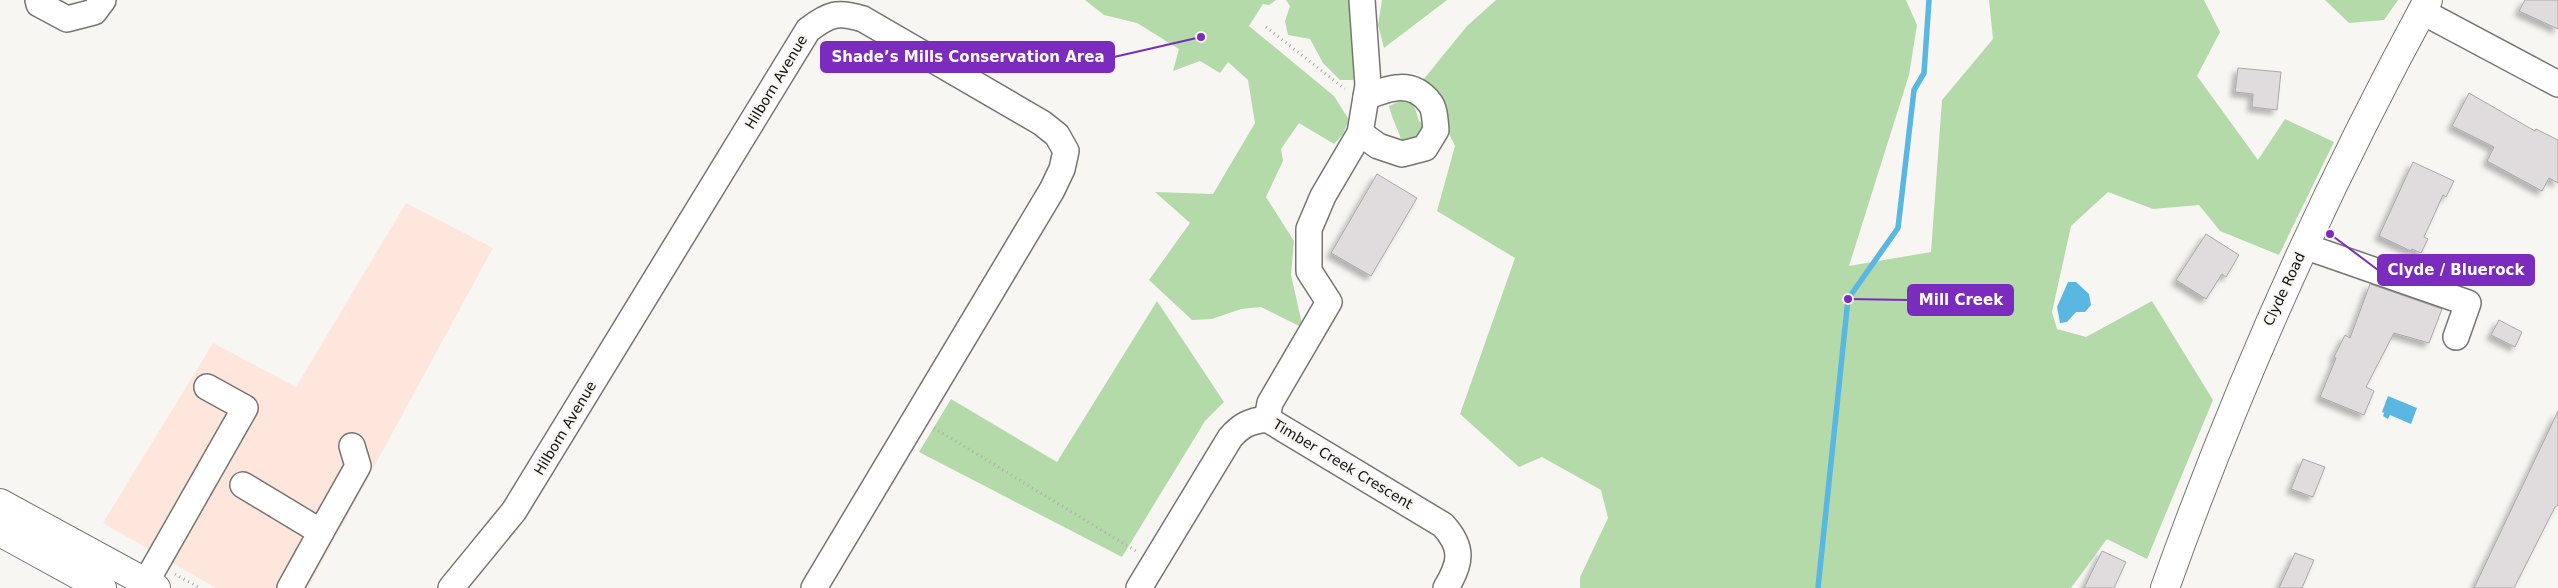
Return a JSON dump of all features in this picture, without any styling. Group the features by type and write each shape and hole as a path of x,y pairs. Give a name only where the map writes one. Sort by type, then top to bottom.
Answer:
{"main road":[{"name":"Clyde Road","path":"2165,588 2209,466 2268,322 2336,176 2425,6"},
{"path":"0,503 151,585"},
{"path":"0,532 102,588"}],"street":[{"path":"38,0 39,4 66,19 94,12 103,0"},
{"path":"1267,419 1270,403 1329,302 1308,271 1309,229 1323,196 1360,133 1368,85 1362,0"},
{"path":"2425,6 2558,84"},
{"name":"Hilborn Avenue","path":"451,588 514,511 808,30 825,17 844,13 863,18 1042,123 1057,135 1066,151 1062,170 1052,190 814,588"},
{"path":"1360,133 1378,146 1402,154 1425,148 1436,130 1431,104 1415,90 1392,86 1366,97"},
{"path":"2304,246 2468,303 2456,337"},
{"path":"151,585 245,408 207,387"},
{"name":"Timber Creek Crescent","path":"1139,588 1230,438 1239,427 1251,421 1267,419 1443,525 1457,545 1459,561 1446,588"},
{"path":"290,588 358,466 352,446"},
{"path":"243,485 321,532"}],"path":[{"path":"1266,27 1348,92 1366,97"},
{"path":"916,417 1155,562"}],"shaded area":[{"path":"406,203 493,248 308,588 216,588 103,523 213,343 296,387"}],"green space":[{"path":"1085,0 1276,0 1269,5 1263,4 1249,26 1334,96 1349,120 1343,134 1334,144 1299,123 1281,149 1283,161 1266,197 1294,241 1291,275 1303,328 1261,307 1241,309 1212,319 1192,320 1149,280 1190,223 1155,192 1213,194 1255,123 1248,80 1228,62 1220,73 1200,61 1173,71 1179,49 1137,23 1104,15"},
{"path":"1286,0 1354,0 1357,69 1353,80 1340,80 1323,63 1310,39 1288,35 1285,21 1290,6"},
{"path":"1382,0 1447,0 1384,48 1378,25"},
{"path":"1496,0 1906,0 1917,25 1909,75 1849,266 1931,252 1942,100 1993,39 1989,0 2204,0 2220,32 2197,76 2258,160 2285,119 2334,142 2279,255 2220,231 2199,205 2153,209 2108,192 2071,226 2052,312 2057,329 2086,337 2152,301 2213,400 2147,559 2107,539 2071,588 1580,588 1580,577 1608,518 1601,490 1542,457 1519,467 1460,414 1515,258 1437,211 1455,146 1423,80 1467,26"},
{"path":"2325,0 2398,0 2384,20 2349,23"},
{"path":"1402,100 1413,102 1419,121 1427,125 1420,141 1402,142 1389,106"},
{"path":"1157,301 1224,402 1205,421 1122,557 919,452 951,399 1057,462"}],"water":[{"path":"2068,282 2076,282 2089,294 2091,305 2085,312 2076,312 2067,322 2060,323 2057,307"},
{"path":"2388,396 2417,408 2411,424 2390,415 2388,419 2383,416 2384,413 2382,412"}],"building":[{"path":"2525,0 2558,0 2558,29 2519,11"},
{"path":"2238,68 2281,72 2277,110 2252,107 2253,94 2235,92"},
{"path":"2469,93 2535,131 2536,129 2558,140 2558,183 2549,178 2542,191 2487,161 2494,147 2452,126"},
{"path":"2413,162 2454,181 2446,197 2443,195 2424,237 2428,239 2421,253 2412,249 2411,251 2379,236"},
{"path":"1377,174 1417,198 1371,276 1331,253"},
{"path":"2206,234 2239,255 2226,277 2222,274 2206,299 2176,280"},
{"path":"2370,284 2442,309 2429,343 2394,333 2366,387 2374,391 2364,415 2320,397 2336,358 2334,357 2345,335 2350,338"},
{"path":"2499,320 2522,332 2515,347 2491,335"},
{"path":"2558,411 2558,505 2555,507 2514,588 2474,588"},
{"path":"2303,459 2325,467 2313,497 2291,489"},
{"path":"2102,551 2126,562 2114,588 2084,588"},
{"path":"2295,553 2314,560 2302,588 2279,588"}],"waterway":[{"path":"1818,588 1848,299 1898,228 1914,90 1924,73 1929,0"}],"place":[{"name":"Shade’s Mills Conservation Area","path":"1201,37"},
{"name":"Clyde / Bluerock","path":"2330,234"},
{"name":"Mill Creek","path":"1848,299"}]}
